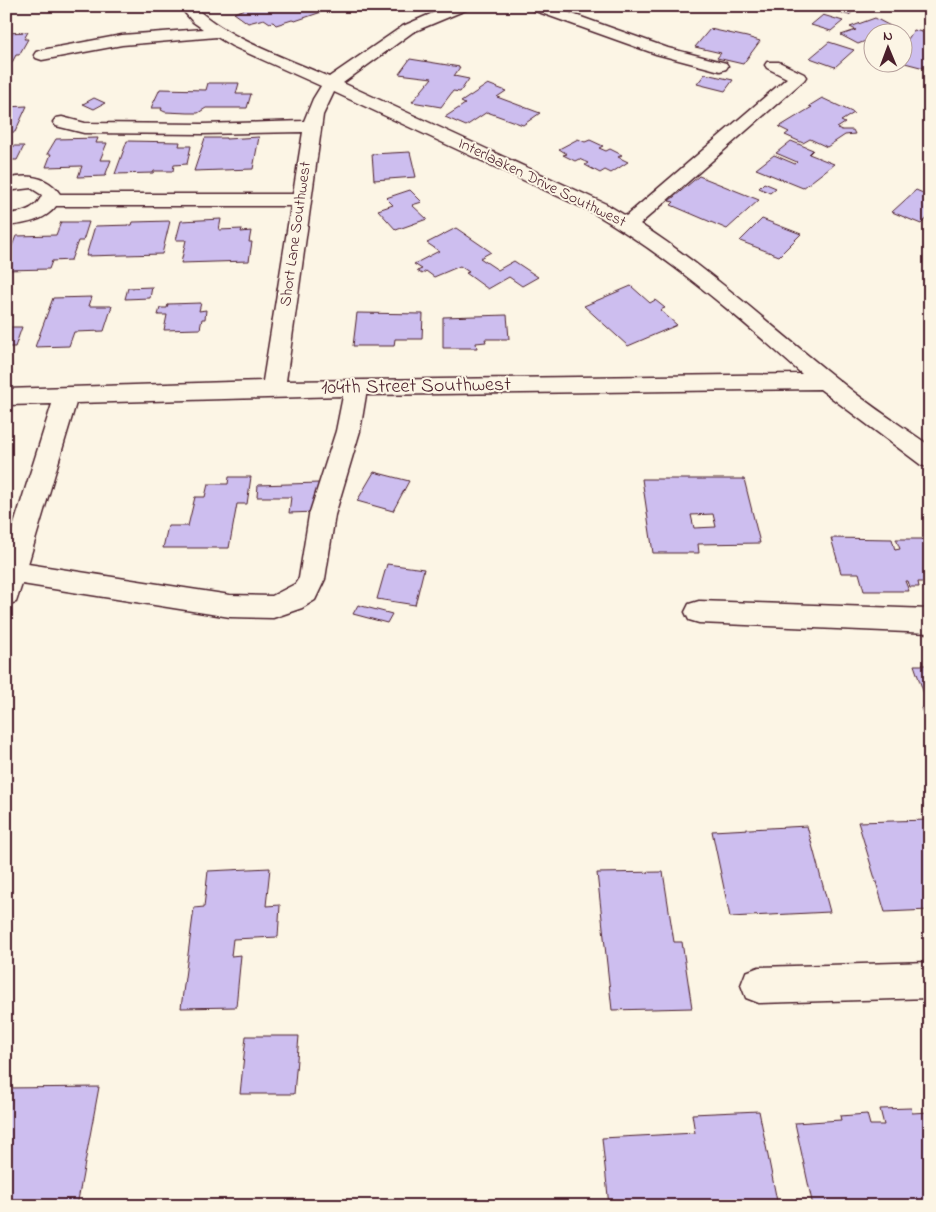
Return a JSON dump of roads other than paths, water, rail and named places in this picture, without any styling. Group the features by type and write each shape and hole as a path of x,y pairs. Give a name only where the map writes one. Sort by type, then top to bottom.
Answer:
{"street":[{"name":"Interlaaken Drive Southwest","path":"186,6 198,19 238,43 599,208 628,224 656,242 718,290 825,381 930,459"},
{"path":"331,84 408,30 463,6"},
{"path":"535,6 682,58 720,66"},
{"path":"42,55 122,40 220,32"},
{"path":"628,224 798,77 773,65"},
{"name":"Short Lane Southwest","path":"273,389 314,115 321,99 331,84"},
{"path":"62,122 84,128 203,129 312,126"},
{"path":"6,185 26,182 43,186 51,194 46,206 30,216 6,220"},
{"path":"50,200 301,200"},
{"name":"104th Street Southwest","path":"6,397 273,389 825,381"},
{"path":"66,396 9,583 230,606 272,607 292,600 305,592 312,579 322,515 348,431 356,388"},
{"path":"699,612 930,621"},
{"path":"760,985 930,980"}]}
